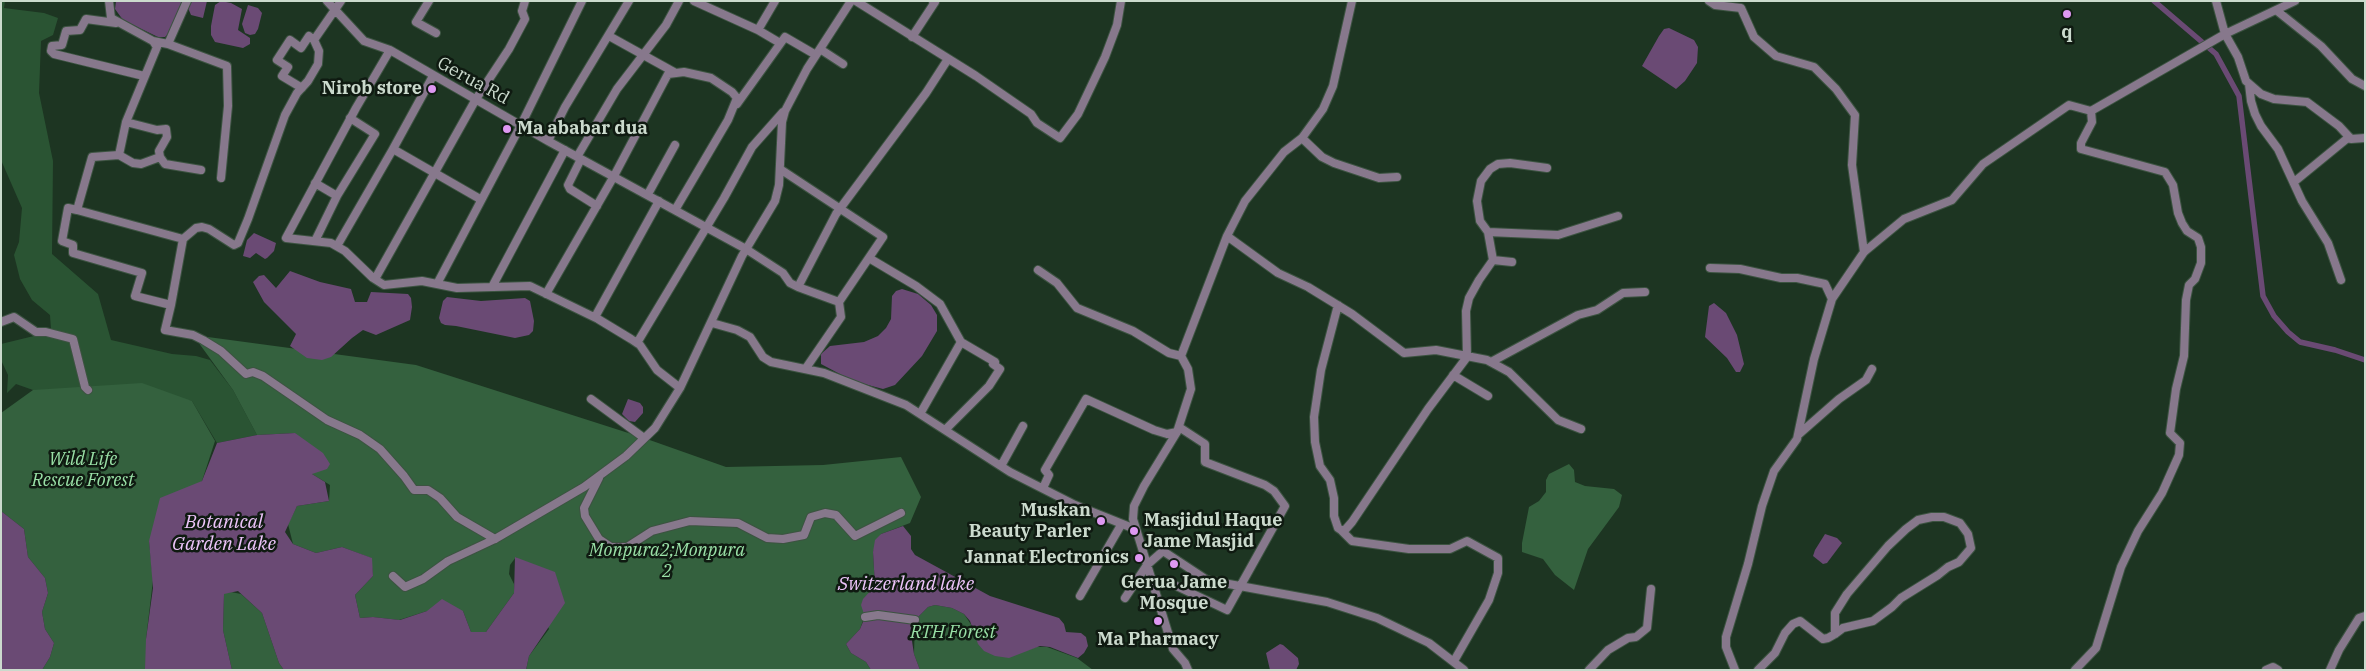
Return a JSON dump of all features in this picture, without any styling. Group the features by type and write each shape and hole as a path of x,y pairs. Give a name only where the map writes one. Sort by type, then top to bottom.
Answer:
{"street":[{"path":"109,1 111,18 118,23 153,41 168,44 227,66 228,106 221,178"},
{"path":"168,44 187,1"},
{"name":"Gerua Rd","path":"327,1 336,8 348,25 364,41 390,50 548,141 746,249 783,273 790,283 798,287"},
{"path":"314,40 341,1"},
{"path":"429,1 416,22 436,33"},
{"path":"375,279 476,99 509,49 525,19 522,11 525,1"},
{"path":"437,284 480,199 521,125 582,1"},
{"path":"597,206 570,189 568,185 579,158 617,89 643,56 679,1"},
{"path":"694,1 758,30 780,43"},
{"path":"758,30 776,1"},
{"path":"637,343 752,147 785,110 818,52 851,1"},
{"path":"856,1 1031,114 1037,123 1060,138 1078,114 1105,58 1117,25 1121,1"},
{"path":"912,37 935,2 933,1"},
{"path":"1181,356 1227,236 1245,201 1284,152 1302,138 1323,109 1330,94 1352,1"},
{"path":"1709,1 1715,5 1741,8 1754,37 1776,56 1814,67 1836,89 1855,115 1852,165 1864,252"},
{"path":"2216,1 2225,34 2238,57 2246,81 2249,84 2261,94 2274,99 2307,102 2351,139 2365,138"},
{"path":"1798,435 1814,359 1832,299 1864,252 1904,219 1952,200 1983,164 2069,105 2091,112 2225,34 2295,1"},
{"path":"548,141 565,107 609,36 626,2"},
{"path":"2276,10 2321,46 2352,78 2365,86"},
{"path":"118,23 86,19 80,30 66,31 62,45 52,46 51,50 54,54 144,76"},
{"path":"302,88 282,76 288,67 277,60 290,40 301,48 309,36 314,40 318,50 318,64 286,115 238,243 234,245 209,229 202,227 196,228 183,239 165,330 203,340 221,351 246,374 253,372 263,376 327,420 360,435 380,449 414,490 428,490 440,498 457,518 495,539"},
{"path":"609,36 674,72"},
{"path":"674,210 735,106 785,37 843,64"},
{"path":"118,155 126,122 156,47 153,41"},
{"path":"390,50 350,118 286,238 331,243 346,251 375,279 384,285 422,282 457,288 530,286 594,317 637,343 657,370 680,388"},
{"path":"839,302 798,287 840,208 948,59"},
{"path":"546,294 614,176 668,74 684,72 712,78 732,92 737,98 735,106"},
{"path":"337,246 433,76"},
{"path":"2249,84 2251,101 2261,126 2278,149 2328,243 2340,280"},
{"path":"393,576 404,587 423,579 448,561 495,539 584,487 626,456 666,413 712,323 746,249 775,201 780,168 782,122 785,110"},
{"path":"2075,670 2096,648 2121,568 2138,531 2169,479 2179,455 2180,443 2170,433 2176,389 2184,356 2186,300 2189,285 2195,279 2201,262 2201,247 2198,238 2187,231 2182,223 2178,213 2173,185 2165,172 2081,149 2081,143 2092,122 2091,112"},
{"path":"315,241 337,196 375,134 350,118"},
{"path":"126,122 157,130 166,129 167,137 159,151 160,157 165,164 201,170"},
{"path":"2294,182 2349,136"},
{"path":"1302,138 1322,157 1334,163 1379,178 1397,177"},
{"path":"648,194 675,145"},
{"path":"393,149 480,199"},
{"path":"492,287 565,150"},
{"path":"77,210 92,158 118,155 142,164 160,157"},
{"path":"1340,530 1345,530 1352,522 1467,357 1465,327 1469,298 1493,260 1488,232 1480,221 1477,201 1482,181 1490,169 1498,164 1510,163 1547,168"},
{"path":"780,168 883,237 839,302 841,317 806,368"},
{"path":"315,183 337,196"},
{"path":"594,317 659,201"},
{"path":"170,305 135,296 142,273 73,252 72,245 62,241 68,208 183,239"},
{"path":"1488,232 1558,235 1618,216"},
{"path":"1227,236 1278,273 1308,287 1338,305 1404,354 1436,350 1491,362 1509,372 1558,420 1581,429"},
{"path":"869,258 916,286 940,304 961,342 995,362 993,364 1000,369 989,386 945,430"},
{"path":"1493,260 1512,262"},
{"path":"1710,268 1740,269 1781,278 1797,278 1825,284 1832,299"},
{"path":"1038,270 1058,283 1076,308 1133,331 1169,353 1181,356 1188,369 1191,389 1178,430 1144,486 1134,506 1133,519 1173,649 1188,670"},
{"path":"1491,362 1578,315 1597,310 1623,294 1645,292"},
{"path":"1338,305 1321,370 1314,417 1315,442 1320,466 1330,480 1334,498 1334,516 1338,528 1352,541 1360,540 1409,549 1450,549 1467,541 1498,558 1498,573 1489,600 1454,661"},
{"path":"1,322 14,317 36,332 46,332 72,339 85,388 88,390"},
{"path":"712,323 737,330 750,337 763,357 771,362 824,373 872,394 906,405 1001,466 1075,505 1135,529"},
{"path":"920,414 961,342"},
{"path":"1735,670 1726,647 1726,637 1748,564 1754,531 1774,471 1798,435 1833,404 1866,380 1872,369"},
{"path":"1453,375 1488,396"},
{"path":"591,398 644,438"},
{"path":"1043,488 1049,474 1045,470 1086,399 1154,430 1167,434 1178,430 1205,444 1205,462 1266,485 1274,490 1284,506 1227,610 1170,583 1152,581"},
{"path":"1001,466 1023,426"},
{"path":"601,474 584,508 585,516 605,545 611,547 627,547 652,531 690,521 738,523 767,538 782,539 804,535 811,517 826,513 836,515 855,536 901,513"},
{"path":"1758,670 1775,653 1793,624 1800,620 1823,639 1835,634 1843,628 1873,621 1901,598 1948,567 1959,562 1971,548 1968,534 1960,523 1944,517 1932,517 1918,520 1906,529 1888,546 1847,594 1835,613 1835,634"},
{"path":"1080,596 1121,525"},
{"path":"1125,598 1147,565 1163,551 1207,580 1327,602 1377,618 1429,643 1464,670"},
{"path":"1589,670 1608,650 1628,638 1636,636 1647,628 1651,589"},
{"path":"865,617 878,615 915,620"},
{"path":"2330,670 2339,650 2359,618 2365,616"},
{"path":"2266,670 2273,667 2278,670"}],"green space":[{"path":"1,1 5,1 4,8 44,13 58,18 53,35 41,41 39,93 53,161 52,254 98,294 111,340 172,354 196,356 210,360 233,390 257,435 217,443 192,401 79,390 33,390 16,384 7,393 8,375 1,360 1,344 38,335 51,329 50,315 32,300 20,279 14,255 19,242 22,208 1,160"},
{"name":"Monpura2;Monpura 2","path":"193,335 416,365 644,438 726,467 823,465 901,457 921,497 910,523 881,534 873,552 875,586 860,629 846,644 851,653 866,662 871,670 526,670 529,656 549,629 516,557 510,565 509,574 514,584 514,593 486,632 471,632 463,611 427,611 399,620 373,617 360,618 355,595 373,576 371,558 342,547 316,553 293,544 288,524 297,506 329,501 330,485 312,474 295,433 257,435 233,390"},
{"name":"Wild Life Rescue Forest","path":"142,383 192,401 215,441 202,481 149,541 153,580 146,639 147,670 42,670 50,657 54,643 45,629 42,612 48,593 45,578 28,557 24,529 1,511 1,413 33,390"},
{"path":"1569,464 1574,470 1575,482 1585,486 1614,489 1622,495 1619,507 1588,549 1574,590 1555,575 1543,559 1522,552 1529,507 1539,501 1546,492 1546,480 1549,474"},
{"path":"224,593 241,594 262,613 279,663 284,670 232,670 223,630"},
{"name":"RTH Forest","path":"935,605 952,608 964,614 972,626 976,640 1025,651 1036,647 1047,647 1077,658 1093,670 920,670 914,654 915,620 928,607"}],"water":[{"path":"116,1 183,1 169,33 165,37 158,37 123,20 115,9"},
{"path":"190,1 207,1 203,18 191,15 188,8"},
{"path":"221,1 231,3 242,9 238,30 250,38 250,44 243,48 215,42 211,35 215,5"},
{"path":"248,5 258,8 262,13 258,29 255,34 250,35 245,33 242,24"},
{"path":"1669,28 1694,40 1698,47 1697,63 1685,81 1676,89 1642,66 1659,36 1664,29"},
{"path":"254,233 276,243 274,251 265,259 256,253 250,258 243,256 247,240"},
{"path":"290,271 320,282 351,289 355,302 367,302 371,292 408,294 411,298 412,307 410,320 376,335 363,330 331,357 322,360 307,358 290,346 296,334 264,302 253,282 259,276 264,275 276,288"},
{"path":"902,289 918,294 931,305 937,315 937,331 922,356 895,385 883,389 853,381 821,364 821,354 830,346 864,342 878,336 891,319 892,296 896,291"},
{"path":"447,297 481,301 525,298 530,301 534,321 533,331 529,335 515,338 445,325 441,323 439,318 443,301"},
{"path":"1714,303 1726,313 1737,335 1744,364 1740,372 1736,372 1727,358 1705,337 1709,306"},
{"path":"628,399 640,403 643,407 643,413 635,422 629,421 622,414"},
{"name":"Botanical Garden Lake","path":"295,433 323,453 330,464 327,469 312,474 325,482 329,501 297,506 285,532 293,544 316,553 342,547 372,558 373,576 355,595 360,618 373,617 400,620 427,611 442,599 463,611 471,632 486,632 514,593 515,557 555,572 565,603 529,656 526,670 284,670 279,663 262,613 238,591 224,594 223,630 232,670 145,670 146,639 153,588 149,541 160,498 202,481 217,443 257,435"},
{"path":"1,511 24,529 28,557 45,578 48,593 42,612 45,629 54,643 50,657 42,670 1,670"},
{"name":"Switzerland lake","path":"903,526 911,536 911,549 915,555 990,596 1059,618 1064,624 1066,632 1081,633 1086,637 1088,646 1084,653 1078,658 1050,647 1040,646 1009,658 995,656 984,651 978,644 970,621 964,614 952,608 935,605 928,607 915,620 912,641 914,654 920,670 871,670 866,662 851,653 846,644 860,629 865,617 861,605 863,599 875,586 873,552 875,540 881,534"},
{"path":"1825,534 1837,538 1842,543 1827,563 1823,564 1813,556"},
{"path":"1280,644 1298,658 1299,664 1296,670 1270,670 1266,653"}],"waterway":[{"path":"2154,1 2216,54 2239,96 2263,296 2274,316 2300,342 2335,350 2365,360"}],"place":[{"name":"q","path":"2067,14"},
{"name":"Nirob store","path":"432,89"},
{"name":"Ma ababar dua","path":"507,129"},
{"name":"Muskan Beauty Parler","path":"1101,521"},
{"name":"Masjidul Haque Jame Masjid","path":"1134,531"},
{"name":"Jannat Electronics","path":"1139,558"},
{"name":"Gerua Jame Mosque","path":"1174,564"},
{"name":"Ma Pharmacy","path":"1158,621"}]}
